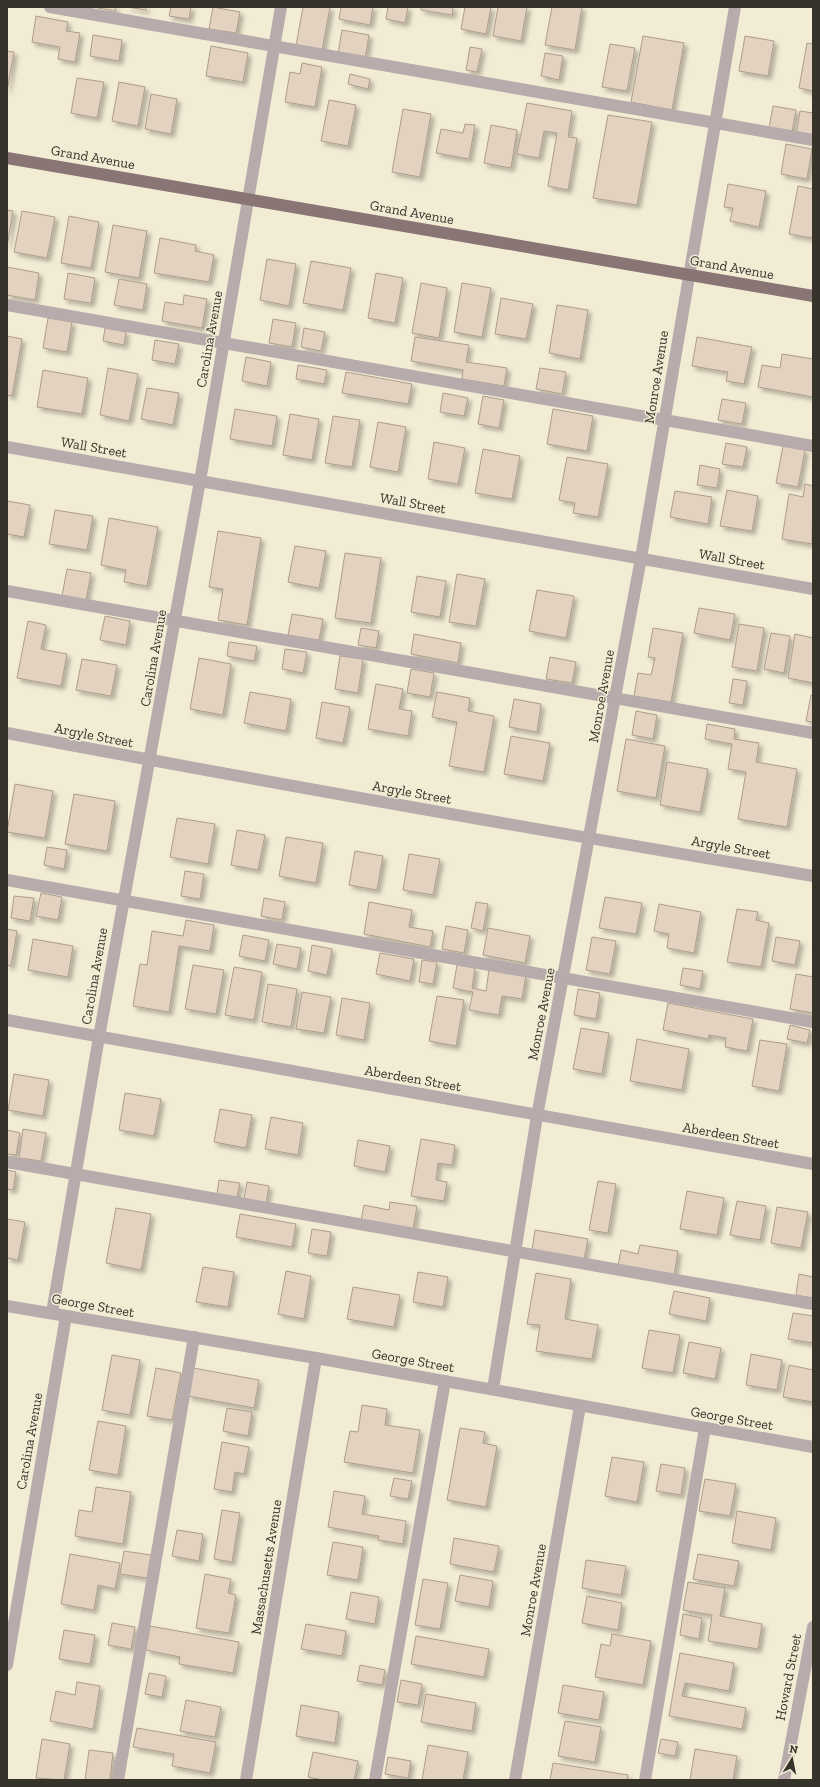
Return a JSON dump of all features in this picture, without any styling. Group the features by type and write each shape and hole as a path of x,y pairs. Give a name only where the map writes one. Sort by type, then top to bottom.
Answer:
{"main road":[{"name":"Grand Avenue","path":"7,158 813,296"}],"street":[{"path":"50,7 813,140"},
{"name":"Carolina Avenue","path":"52,1314 123,901 200,481 281,7"},
{"name":"Monroe Avenue","path":"493,1389 537,1116 641,558 734,7"},
{"path":"7,305 813,446"},
{"name":"Wall Street","path":"7,447 813,589"},
{"path":"7,591 813,733"},
{"name":"Argyle Street","path":"7,733 149,760 813,876"},
{"path":"7,880 813,1022"},
{"name":"Aberdeen Street","path":"7,1020 537,1116 813,1164"},
{"path":"7,1162 516,1253 813,1304"},
{"name":"George Street","path":"7,1306 316,1358 813,1447"},
{"name":"Carolina Avenue","path":"7,1665 66,1316"},
{"path":"118,1780 194,1337"},
{"name":"Massachusetts Avenue","path":"246,1780 316,1358"},
{"path":"375,1780 445,1381"},
{"name":"Monroe Avenue","path":"515,1780 580,1406"},
{"path":"644,1780 705,1428"},
{"name":"Howard Street","path":"784,1780 813,1627"}],"building":[{"path":"93,7 116,7 115,11"},
{"path":"127,7 146,7 146,10"},
{"path":"171,7 191,7 189,19 169,16"},
{"path":"213,7 240,12 236,33 209,29"},
{"path":"303,7 330,7 322,51 296,46"},
{"path":"341,7 373,7 370,25 339,19"},
{"path":"388,7 408,7 405,23 386,19"},
{"path":"421,7 453,7 452,15 421,10"},
{"path":"465,7 491,7 486,34 461,29"},
{"path":"498,7 527,7 521,41 493,36"},
{"path":"552,7 582,7 575,50 545,45"},
{"path":"36,16 68,22 66,31 80,33 75,62 58,59 60,47 32,42"},
{"path":"342,30 369,35 365,59 338,54"},
{"path":"93,35 122,40 119,61 90,56"},
{"path":"643,36 684,43 672,110 631,102"},
{"path":"745,36 774,41 768,76 739,71"},
{"path":"807,43 813,44 813,91 799,88"},
{"path":"610,44 635,48 627,91 602,87"},
{"path":"211,46 248,53 243,82 206,76"},
{"path":"470,47 482,49 477,72 466,70"},
{"path":"7,51 14,52 7,91"},
{"path":"545,53 563,56 559,80 541,76"},
{"path":"302,63 322,67 315,107 285,102 290,72 300,74"},
{"path":"350,74 370,79 368,89 348,84"},
{"path":"77,78 104,82 97,118 71,113"},
{"path":"119,82 145,87 138,126 112,121"},
{"path":"151,94 177,99 171,134 145,129"},
{"path":"329,100 356,105 348,146 321,141"},
{"path":"527,103 572,111 568,137 577,138 568,190 548,186 557,133 544,131 539,158 517,154"},
{"path":"773,106 796,110 792,132 769,128"},
{"path":"403,109 431,114 420,177 392,172"},
{"path":"800,111 813,113 813,138 796,135"},
{"path":"608,115 652,122 637,205 593,198"},
{"path":"465,124 475,125 469,159 436,153 441,129 463,133"},
{"path":"491,125 517,130 511,168 484,163"},
{"path":"786,144 812,149 807,179 781,174"},
{"path":"728,184 766,191 759,227 730,221 733,208 724,207"},
{"path":"798,186 813,189 813,238 789,234"},
{"path":"7,210 13,211 7,246"},
{"path":"22,211 55,217 47,258 14,252"},
{"path":"69,216 99,222 91,268 61,263"},
{"path":"113,225 147,231 139,278 105,272"},
{"path":"160,238 196,245 195,251 214,255 209,282 154,273"},
{"path":"267,259 296,264 289,306 260,300"},
{"path":"311,261 351,268 343,310 303,303"},
{"path":"7,267 39,273 35,300 7,295"},
{"path":"68,273 95,278 91,303 64,299"},
{"path":"376,273 403,278 395,323 368,318"},
{"path":"119,279 147,284 143,310 114,305"},
{"path":"421,283 447,288 439,338 412,333"},
{"path":"462,283 491,288 482,337 454,332"},
{"path":"184,295 207,299 202,328 162,321 165,302 183,305"},
{"path":"501,298 533,304 526,339 495,334"},
{"path":"557,305 588,310 580,359 549,353"},
{"path":"48,318 72,322 67,352 43,348"},
{"path":"273,319 296,323 292,347 269,343"},
{"path":"105,328 126,332 124,345 103,341"},
{"path":"304,328 325,332 321,351 301,347"},
{"path":"7,336 22,339 12,396 7,395"},
{"path":"415,337 469,345 466,362 507,368 504,386 462,379 463,370 411,361"},
{"path":"697,337 752,347 744,384 726,381 728,372 692,366"},
{"path":"155,340 179,344 175,364 152,360"},
{"path":"782,354 813,359 813,397 758,387 762,365 780,368"},
{"path":"246,357 271,362 267,386 242,381"},
{"path":"298,365 327,370 324,384 296,379"},
{"path":"108,368 138,374 129,421 100,415"},
{"path":"540,368 566,372 562,394 536,389"},
{"path":"43,370 88,378 82,414 37,407"},
{"path":"346,372 412,384 408,404 342,393"},
{"path":"147,388 179,393 173,425 141,419"},
{"path":"443,393 468,398 464,416 440,412"},
{"path":"483,396 504,400 499,428 478,424"},
{"path":"722,399 746,403 742,424 718,420"},
{"path":"235,409 277,416 272,446 230,439"},
{"path":"553,409 593,416 587,451 547,444"},
{"path":"290,414 319,419 312,460 283,455"},
{"path":"333,416 360,420 352,467 325,463"},
{"path":"378,422 406,427 398,472 370,467"},
{"path":"434,442 465,448 458,484 428,479"},
{"path":"726,443 747,447 743,467 722,464"},
{"path":"783,446 805,450 798,487 776,483"},
{"path":"483,449 520,456 512,499 475,493"},
{"path":"567,457 608,464 598,517 573,513 575,503 559,500"},
{"path":"700,465 720,469 717,488 697,485"},
{"path":"805,484 813,486 812,544 782,539 789,494 803,497"},
{"path":"727,490 758,496 752,531 720,526"},
{"path":"675,491 712,497 708,524 670,517"},
{"path":"7,501 30,505 24,537 7,534"},
{"path":"55,510 93,516 87,550 49,544"},
{"path":"109,518 158,527 147,586 124,582 126,570 101,565"},
{"path":"218,531 261,538 247,625 218,620 223,589 209,587"},
{"path":"295,546 326,551 319,588 288,582"},
{"path":"345,553 381,558 371,623 335,618"},
{"path":"67,569 91,573 86,600 62,596"},
{"path":"457,574 485,579 476,626 449,622"},
{"path":"417,576 446,581 440,617 411,612"},
{"path":"537,590 574,596 566,638 529,631"},
{"path":"699,608 735,614 730,640 694,633"},
{"path":"292,614 323,619 319,640 288,635"},
{"path":"105,616 130,621 126,645 100,640"},
{"path":"28,621 46,625 41,649 67,654 61,686 17,678"},
{"path":"739,624 764,628 757,671 732,667"},
{"path":"361,628 379,631 376,648 358,645"},
{"path":"653,628 683,633 671,702 634,696 638,673 651,675 655,658 648,657"},
{"path":"771,633 790,636 784,673 764,669"},
{"path":"414,634 461,643 458,663 411,654"},
{"path":"795,634 813,638 813,683 788,678"},
{"path":"229,642 257,646 254,661 227,656"},
{"path":"285,649 307,652 303,673 282,669"},
{"path":"340,656 363,659 358,693 335,689"},
{"path":"550,657 576,662 572,683 546,679"},
{"path":"199,658 231,664 223,715 190,709"},
{"path":"82,659 117,665 111,696 76,690"},
{"path":"411,669 434,673 430,697 407,693"},
{"path":"733,679 747,681 743,705 729,703"},
{"path":"376,684 403,689 399,709 412,711 408,736 368,729"},
{"path":"250,692 291,699 286,731 244,723"},
{"path":"437,692 470,698 468,711 494,716 484,772 449,766 457,722 432,717"},
{"path":"811,695 813,695 813,722 806,721"},
{"path":"514,699 541,704 537,732 509,727"},
{"path":"322,702 350,707 343,743 316,738"},
{"path":"636,711 657,715 653,739 632,735"},
{"path":"707,724 735,729 734,739 759,743 756,762 797,769 787,827 738,819 746,772 728,769 732,744 705,739"},
{"path":"511,736 550,743 543,781 504,774"},
{"path":"626,739 665,746 656,798 617,791"},
{"path":"667,762 708,769 700,812 660,805"},
{"path":"15,784 53,791 45,838 7,832"},
{"path":"74,794 115,801 107,851 65,844"},
{"path":"177,818 215,824 208,864 170,857"},
{"path":"237,830 265,835 258,870 231,865"},
{"path":"286,837 323,843 316,883 279,876"},
{"path":"47,847 67,850 64,869 44,865"},
{"path":"355,851 383,856 377,890 349,885"},
{"path":"409,854 440,859 433,895 403,890"},
{"path":"185,871 204,874 200,899 181,896"},
{"path":"41,893 62,897 58,920 36,916"},
{"path":"14,896 34,898 30,921 11,918"},
{"path":"605,897 642,903 636,934 599,928"},
{"path":"264,898 285,902 282,920 261,916"},
{"path":"369,902 412,910 409,927 433,931 430,947 364,934"},
{"path":"476,902 488,904 483,931 471,928"},
{"path":"659,904 701,912 694,953 667,948 669,934 654,931"},
{"path":"737,909 758,912 756,920 769,923 761,967 727,962"},
{"path":"186,920 214,925 210,951 179,946 169,1012 133,1006 140,964 147,965 152,931 183,936"},
{"path":"446,926 468,930 464,953 442,949"},
{"path":"488,928 530,936 525,963 483,955"},
{"path":"7,929 17,931 11,966 7,965"},
{"path":"243,935 269,940 265,961 239,956"},
{"path":"592,937 616,941 610,974 586,970"},
{"path":"776,937 800,941 795,965 772,961"},
{"path":"33,939 73,946 68,977 28,970"},
{"path":"277,944 301,948 297,969 273,964"},
{"path":"312,945 332,949 327,975 308,971"},
{"path":"380,953 414,959 410,981 376,974"},
{"path":"422,960 437,962 433,984 419,982"},
{"path":"193,965 224,970 216,1014 185,1009"},
{"path":"457,965 475,968 472,988 486,991 489,969 526,975 522,999 502,996 499,1015 469,1010 473,992 453,988"},
{"path":"234,967 262,972 254,1020 225,1015"},
{"path":"683,968 703,971 700,989 680,985"},
{"path":"796,974 813,977 813,1013 790,1009"},
{"path":"268,984 297,989 291,1027 262,1022"},
{"path":"578,989 600,993 596,1019 574,1015"},
{"path":"302,992 331,997 324,1033 296,1029"},
{"path":"437,996 464,1000 456,1046 429,1041"},
{"path":"342,998 370,1003 364,1040 336,1035"},
{"path":"668,1003 753,1019 747,1051 725,1047 726,1038 709,1035 708,1039 663,1030"},
{"path":"790,1025 810,1030 807,1043 787,1039"},
{"path":"581,1028 609,1033 602,1074 573,1069"},
{"path":"637,1039 689,1049 682,1090 630,1081"},
{"path":"760,1040 787,1044 779,1091 752,1086"},
{"path":"14,1074 49,1080 43,1116 8,1110"},
{"path":"125,1093 161,1099 154,1136 119,1130"},
{"path":"220,1109 252,1115 246,1148 214,1142"},
{"path":"271,1117 303,1123 298,1155 265,1149"},
{"path":"23,1129 46,1133 41,1161 19,1158"},
{"path":"7,1130 20,1133 16,1155 7,1154"},
{"path":"421,1139 455,1145 452,1165 438,1163 436,1180 447,1182 444,1201 411,1196"},
{"path":"358,1140 390,1146 385,1172 354,1166"},
{"path":"7,1170 16,1172 13,1190 7,1189"},
{"path":"219,1180 240,1183 237,1197 217,1194"},
{"path":"598,1181 616,1184 608,1233 589,1230"},
{"path":"247,1182 269,1186 266,1203 244,1199"},
{"path":"687,1191 724,1198 717,1235 680,1229"},
{"path":"737,1201 766,1206 760,1240 730,1235"},
{"path":"390,1202 417,1206 413,1230 361,1220 364,1205 389,1210"},
{"path":"777,1207 808,1212 801,1248 771,1243"},
{"path":"116,1208 151,1214 141,1270 106,1263"},
{"path":"240,1214 296,1224 292,1247 236,1237"},
{"path":"7,1219 25,1222 18,1260 7,1258"},
{"path":"312,1229 331,1232 327,1256 308,1253"},
{"path":"535,1230 588,1239 584,1259 532,1250"},
{"path":"640,1245 678,1251 674,1276 618,1266 621,1250 638,1254"},
{"path":"203,1267 234,1272 228,1307 196,1302"},
{"path":"286,1271 311,1276 304,1319 278,1314"},
{"path":"418,1272 448,1277 443,1307 413,1302"},
{"path":"536,1273 571,1279 565,1319 598,1325 592,1359 536,1351 540,1325 527,1324"},
{"path":"799,1274 813,1277 813,1298 796,1295"},
{"path":"353,1287 400,1295 394,1327 347,1319"},
{"path":"674,1291 710,1298 706,1321 669,1314"},
{"path":"793,1313 813,1316 813,1343 788,1339"},
{"path":"649,1330 680,1335 673,1373 642,1368"},
{"path":"689,1342 721,1348 715,1379 683,1373"},
{"path":"751,1354 782,1360 777,1390 746,1385"},
{"path":"112,1355 140,1360 130,1415 102,1410"},
{"path":"789,1365 813,1370 813,1402 783,1397"},
{"path":"156,1368 181,1373 172,1420 147,1416"},
{"path":"193,1368 259,1380 254,1408 188,1396"},
{"path":"362,1405 387,1409 385,1425 420,1430 413,1473 344,1462 350,1431 358,1432"},
{"path":"227,1408 252,1412 248,1436 223,1431"},
{"path":"98,1421 126,1426 118,1475 89,1470"},
{"path":"460,1428 485,1432 483,1443 497,1446 486,1507 447,1500"},
{"path":"222,1442 249,1447 244,1474 235,1472 232,1492 214,1489"},
{"path":"612,1457 644,1462 637,1502 605,1496"},
{"path":"661,1464 685,1468 681,1495 656,1491"},
{"path":"394,1478 412,1481 408,1499 390,1496"},
{"path":"705,1479 736,1484 730,1516 699,1511"},
{"path":"96,1487 131,1492 123,1544 75,1536 79,1510 92,1512"},
{"path":"334,1491 365,1496 362,1514 406,1521 403,1544 378,1540 379,1536 328,1527"},
{"path":"222,1510 240,1513 232,1562 214,1559"},
{"path":"737,1511 776,1518 771,1550 732,1543"},
{"path":"177,1530 203,1534 199,1561 172,1556"},
{"path":"454,1538 499,1546 494,1572 450,1564"},
{"path":"333,1542 363,1547 358,1580 327,1575"},
{"path":"124,1551 151,1555 147,1578 120,1574"},
{"path":"70,1554 120,1563 115,1589 98,1585 94,1610 61,1604"},
{"path":"698,1554 739,1561 734,1586 693,1579"},
{"path":"586,1560 626,1566 621,1595 582,1588"},
{"path":"205,1574 231,1579 228,1593 236,1595 229,1633 196,1628"},
{"path":"460,1575 493,1581 489,1607 455,1601"},
{"path":"423,1579 448,1583 440,1629 415,1625"},
{"path":"688,1582 725,1588 720,1616 762,1624 758,1649 708,1641 712,1615 683,1610"},
{"path":"351,1592 379,1597 375,1624 346,1619"},
{"path":"587,1596 622,1603 618,1630 582,1623"},
{"path":"683,1614 702,1618 699,1639 680,1635"},
{"path":"112,1623 135,1627 131,1649 108,1645"},
{"path":"306,1624 346,1631 342,1656 301,1649"},
{"path":"150,1626 239,1642 233,1673 179,1664 180,1657 146,1650"},
{"path":"64,1630 95,1635 90,1664 59,1659"},
{"path":"612,1634 651,1641 643,1685 595,1677 601,1644 610,1646"},
{"path":"416,1636 489,1649 484,1677 411,1664"},
{"path":"680,1653 734,1663 729,1691 685,1683 682,1696 746,1708 742,1729 669,1716"},
{"path":"360,1665 385,1670 382,1685 357,1681"},
{"path":"149,1673 166,1676 162,1697 145,1694"},
{"path":"401,1680 422,1684 418,1705 397,1702"},
{"path":"77,1682 100,1686 93,1729 50,1721 56,1691 75,1695"},
{"path":"563,1685 604,1692 599,1720 558,1713"},
{"path":"426,1694 476,1703 472,1731 421,1722"},
{"path":"186,1700 221,1707 215,1737 180,1731"},
{"path":"301,1705 339,1712 335,1743 296,1736"},
{"path":"565,1721 601,1727 595,1762 558,1756"},
{"path":"137,1728 216,1742 210,1773 172,1766 174,1754 133,1747"},
{"path":"42,1739 70,1744 64,1780 36,1778"},
{"path":"661,1739 678,1742 675,1756 658,1753"},
{"path":"428,1745 468,1752 463,1780 422,1780"},
{"path":"695,1749 737,1756 733,1780 690,1780"},
{"path":"89,1750 113,1753 110,1780 85,1780"},
{"path":"313,1752 358,1761 354,1780 323,1780 308,1777"},
{"path":"388,1757 411,1761 408,1778 385,1774"},
{"path":"553,1763 628,1775 627,1780 550,1780"}]}
